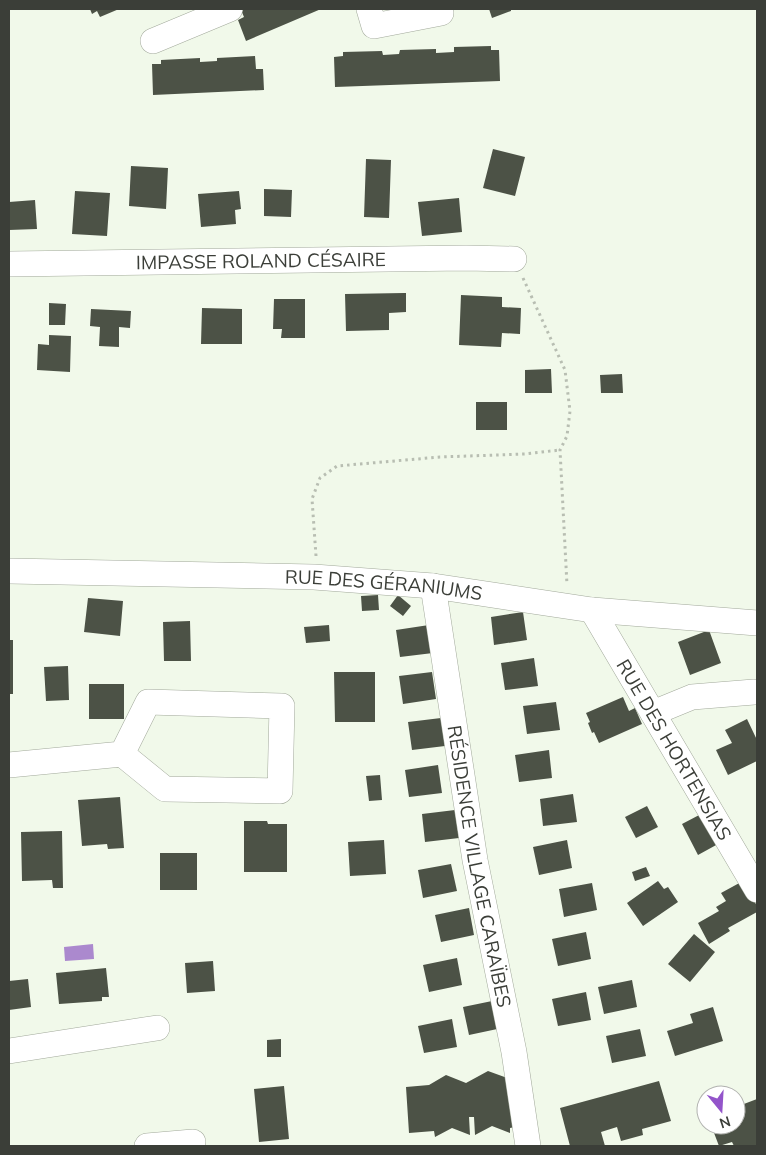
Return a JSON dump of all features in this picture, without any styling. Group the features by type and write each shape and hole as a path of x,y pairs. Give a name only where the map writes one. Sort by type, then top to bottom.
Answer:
{"street":[{"path":"153,41 230,9"},
{"path":"369,9 374,26 441,13 439,9"},
{"name":"IMPASSE ROLAND CÉSAIRE","path":"9,264 514,259"},
{"name":"RUE DES GÉRANIUMS","path":"9,572 314,577 433,586 592,610 757,623"},
{"name":"RÉSIDENCE VILLAGE CARAÏBES","path":"433,586 475,860 514,1052 528,1146"},
{"name":"RUE DES HORTENSIAS","path":"592,610 757,890"},
{"path":"653,713 692,697 754,692"},
{"path":"9,765 122,754 165,789 280,791 282,706 148,702 122,754"},
{"path":"9,1051 157,1028"},
{"path":"147,1146 193,1142"}],"path":[{"path":"514,259 565,370 570,411 567,436 560,450 568,606"},
{"path":"314,577 316,560 312,500 320,478 337,466 440,457 525,454 560,450"}],"shaded area":[{"path":"93,944 94,959 65,961 64,947"}],"building":[{"path":"90,9 119,9 100,17 97,11 92,14"},
{"path":"321,9 246,41 238,20 244,17 241,10"},
{"path":"489,9 511,9 511,11 492,18"},
{"path":"491,46 491,50 499,50 500,81 335,87 334,57 343,56 343,52 382,51 383,55 399,54 400,50 436,49 436,53 454,52 454,47"},
{"path":"255,56 256,69 263,69 264,90 153,95 152,64 161,64 161,60 200,58 200,62 217,61 217,58"},
{"path":"493,149 525,157 515,196 483,188"},
{"path":"366,159 391,160 389,218 364,217"},
{"path":"131,166 168,168 166,209 129,206"},
{"path":"264,189 292,190 291,217 264,216"},
{"path":"75,191 110,193 107,236 72,234"},
{"path":"239,191 241,209 235,210 236,224 201,227 198,194"},
{"path":"459,198 462,232 422,236 418,202"},
{"path":"35,200 37,229 9,230 9,202"},
{"path":"406,293 406,312 389,313 389,330 346,331 345,294"},
{"path":"461,295 502,297 502,307 521,308 520,334 502,333 501,347 459,345"},
{"path":"274,299 305,299 305,338 281,338 282,329 273,329"},
{"path":"49,303 66,304 65,325 49,325"},
{"path":"202,308 242,309 242,344 201,344"},
{"path":"91,309 131,311 130,328 119,327 119,347 99,346 100,327 90,326"},
{"path":"49,335 71,336 70,372 37,370 38,344 49,345"},
{"path":"551,369 552,393 525,393 525,370"},
{"path":"622,374 623,393 601,393 600,375"},
{"path":"476,402 507,402 507,430 476,430"},
{"path":"378,595 379,610 362,611 361,596"},
{"path":"398,595 411,606 403,616 390,606"},
{"path":"88,598 123,601 120,636 84,632"},
{"path":"523,612 527,640 494,645 491,617"},
{"path":"190,621 191,661 164,661 163,622"},
{"path":"329,625 330,641 306,643 304,627"},
{"path":"429,625 433,653 400,657 396,630"},
{"path":"709,630 721,663 690,675 678,642"},
{"path":"9,640 13,640 13,694 9,694"},
{"path":"534,658 538,686 505,690 501,663"},
{"path":"68,666 69,700 46,701 44,667"},
{"path":"334,672 375,672 375,722 335,722"},
{"path":"432,672 436,699 403,704 399,676"},
{"path":"89,684 124,684 124,719 89,719"},
{"path":"623,697 629,711 635,708 642,724 599,743 594,732 592,733 586,713"},
{"path":"556,702 560,730 527,734 523,706"},
{"path":"441,718 445,746 412,750 408,722"},
{"path":"747,719 757,740 757,761 728,775 716,750 732,743 725,730"},
{"path":"549,750 552,778 519,782 515,755"},
{"path":"438,765 442,793 409,797 405,770"},
{"path":"380,775 382,800 369,801 366,776"},
{"path":"573,794 577,822 543,826 540,799"},
{"path":"120,797 124,848 108,849 107,844 82,846 78,800"},
{"path":"647,806 658,827 636,838 625,817"},
{"path":"455,810 459,838 425,842 422,814"},
{"path":"703,813 718,844 698,855 682,824"},
{"path":"244,821 267,821 268,824 287,824 287,872 244,872"},
{"path":"62,831 63,888 53,888 52,880 22,881 21,832"},
{"path":"384,840 386,874 350,876 348,842"},
{"path":"567,840 572,868 539,875 533,847"},
{"path":"160,853 197,853 197,890 160,890"},
{"path":"451,864 457,891 423,898 418,870"},
{"path":"646,867 650,876 635,881 632,872"},
{"path":"658,881 664,889 668,887 678,902 643,926 627,903"},
{"path":"743,881 757,906 757,912 728,928 730,931 709,944 698,923 719,911 716,907 726,901 721,893"},
{"path":"592,883 597,910 564,917 559,889"},
{"path":"469,908 474,935 441,942 435,915"},
{"path":"586,932 591,959 558,966 552,939"},
{"path":"694,934 715,952 690,982 668,964"},
{"path":"457,958 462,985 429,992 423,965"},
{"path":"213,961 215,991 187,993 185,963"},
{"path":"106,968 109,997 102,997 102,1001 59,1004 56,973"},
{"path":"28,979 31,1007 9,1010 9,981"},
{"path":"632,980 637,1007 604,1014 598,987"},
{"path":"586,992 591,1020 558,1026 552,999"},
{"path":"497,1000 502,1028 469,1035 463,1007"},
{"path":"713,1007 723,1041 675,1056 667,1031 693,1023 690,1014"},
{"path":"452,1019 457,1047 424,1053 418,1026"},
{"path":"640,1029 646,1056 612,1063 606,1036"},
{"path":"281,1039 281,1057 267,1057 267,1040"},
{"path":"488,1071 510,1079 515,1127 510,1128 510,1133 492,1126 475,1135 474,1117 469,1117 470,1135 452,1128 435,1137 434,1131 409,1133 406,1087 429,1085 446,1075 466,1083"},
{"path":"659,1081 671,1121 642,1129 643,1135 621,1141 617,1127 601,1132 605,1146 570,1146 560,1108"},
{"path":"284,1086 289,1139 259,1142 254,1089"},
{"path":"757,1099 757,1146 734,1146 732,1142 719,1146 715,1135 746,1135 746,1103"}]}
